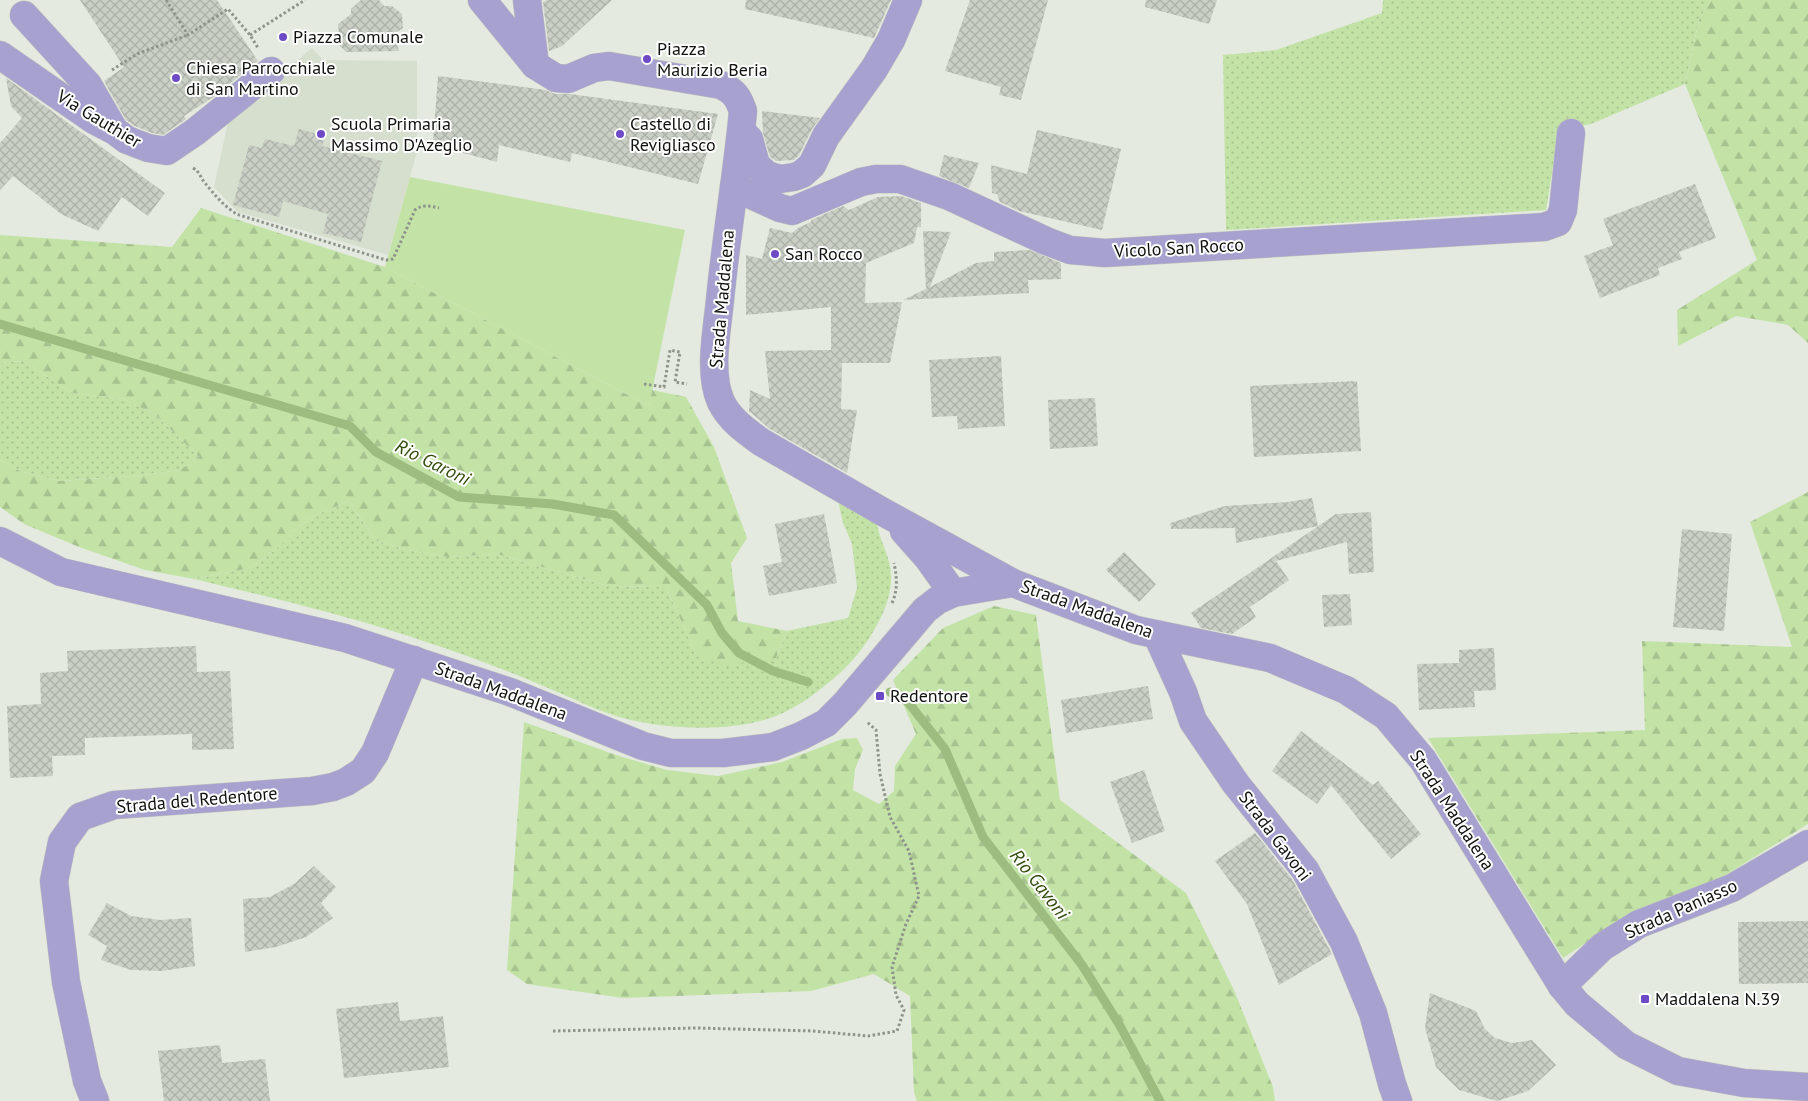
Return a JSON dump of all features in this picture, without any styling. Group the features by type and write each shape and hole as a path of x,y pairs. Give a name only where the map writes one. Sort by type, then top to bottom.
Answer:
{"street":[{"path":"482,0 541,69 556,78 568,79 594,68 609,66 721,85 733,91 743,112 741,125 749,139 756,165 767,175 780,179 802,174 812,165 826,136 874,69 891,40 908,0"},
{"path":"527,0 541,69"},
{"path":"891,40 912,18 925,0"},
{"path":"24,15 88,85 115,131"},
{"name":"Via Gauthier","path":"0,55 94,120 127,140 148,148 167,151"},
{"path":"167,151 195,132 270,71"},
{"name":"Strada Maddalena","path":"741,125 726,238 714,358 717,389 721,401 730,416 742,428 761,442 883,512 1013,583 1136,630 1270,658 1346,690 1386,716 1423,760 1562,986 1576,1004 1626,1045 1678,1071 1744,1083 1808,1088"},
{"name":"Vicolo San Rocco","path":"734,188 792,212 861,182 876,179 900,179 949,196 1046,241 1070,250 1105,252 1544,227 1558,222 1563,210 1571,133"},
{"name":"Strada Maddalena","path":"883,512 899,526 928,558 953,593"},
{"name":"Strada Maddalena","path":"0,541 61,572 345,638 510,692 643,746 671,753 699,754 748,751 773,747 826,724 925,610 938,600 953,593 1013,583"},
{"name":"Strada Gavoni","path":"1157,635 1193,721 1236,784 1305,870 1344,942 1373,1013 1398,1101"},
{"name":"Strada del Redentore","path":"95,1101 87,1081 66,982 54,881 62,842 80,817 114,805 312,791 333,787 346,782 363,771 375,753 414,660"},
{"name":"Strada Paniasso","path":"1562,986 1602,947 1639,924 1732,888 1808,844"}],"path":[{"path":"166,0 188,35"},
{"path":"88,85 137,54 188,35 228,10 250,35 305,0"},
{"path":"167,151 199,172 203,181 235,213 386,260 393,259 415,210 426,205 439,208"},
{"path":"644,384 664,387 670,350 680,352 675,382 717,389"},
{"path":"892,556 897,578 896,596 892,604"},
{"path":"554,1031 696,1028 813,1031 868,1036 897,1031 904,1010 896,995 892,967 906,924 919,896 909,851 890,818 880,774 876,730 845,704"}],"shaded area":[{"name":"Scuola Primaria Massimo D'Azeglio","path":"312,48 323,60 417,61 417,152 388,255 238,212 214,187 229,117"}],"green space":[{"path":"1383,0 1711,0 1699,20 1685,84 1591,124 1559,130 1546,210 1226,230 1223,55 1276,50 1382,13"},
{"path":"1711,0 1808,0 1808,343 1788,325 1736,316 1678,346 1677,310 1757,260 1685,84 1699,20"},
{"path":"410,177 685,230 649,406 385,267"},
{"path":"201,208 385,267 649,406 652,390 686,397 714,447 747,538 731,563 738,621 787,631 776,658 724,665 697,656 666,587 608,586 497,554 448,557 408,550 375,540 349,501 309,518 276,549 250,568 194,579 145,570 79,547 24,524 0,507 0,460 20,471 60,481 143,475 180,470 199,457 156,415 124,399 73,393 23,361 0,363 0,235 172,247"},
{"path":"23,361 73,393 124,399 156,415 199,457 180,470 143,475 60,481 20,471 0,460 0,363"},
{"path":"1808,492 1808,824 1724,876 1623,918 1563,958 1428,738 1645,730 1642,641 1792,647 1750,522"},
{"path":"838,500 876,519 879,534 889,561 891,576 887,602 882,615 867,642 840,673 795,707 764,720 748,724 694,728 657,725 623,718 459,653 369,624 194,579 250,568 276,549 309,518 349,501 375,540 408,550 448,557 497,554 608,586 666,587 697,656 776,658 787,631 848,618 857,588 852,544 843,523"},
{"path":"994,606 1036,615 1060,800 1186,893 1234,990 1273,1087 1275,1101 917,1101 914,1092 910,996 874,974 811,991 623,998 527,984 507,970 524,722 616,755 667,770 718,776 782,762 842,739 857,738 863,750 855,769 853,790 879,804 894,791 895,766 916,734 893,680 943,628"}],"building":[{"name":"Chiesa Parrocchiale di San Martino","path":"80,0 217,0 258,61 212,98 184,116 186,119 163,135 152,133 126,120 104,81 124,67"},
{"path":"361,0 379,0 384,6 392,6 402,14 403,28 394,34 399,51 346,52 340,46 338,24 351,14 351,9"},
{"path":"547,0 612,0 562,46 549,51 543,2"},
{"path":"746,0 891,0 874,38 745,9"},
{"path":"970,0 1048,0 1021,100 999,95 1001,87 945,71"},
{"path":"1146,0 1217,0 1209,24 1145,7"},
{"name":"Castello di Revigliasco","path":"438,76 546,90 555,94 570,94 718,114 698,184 572,153 570,162 499,145 497,162 463,153 463,150 433,142"},
{"path":"6,78 165,193 148,216 122,197 98,231 61,214 13,176 0,190 0,143 22,118 11,106"},
{"path":"762,111 820,118 812,129 799,155 794,160 776,161 770,157 763,133"},
{"path":"299,129 325,136 322,146 382,161 361,242 323,233 328,214 283,201 279,217 233,205 249,145 262,148 265,139 294,146"},
{"path":"1037,130 1121,149 1102,230 1019,211 1000,202 997,194 992,193 991,165 1027,174"},
{"path":"944,155 979,163 969,188 939,176"},
{"path":"1695,184 1716,238 1679,252 1682,259 1658,268 1660,275 1600,298 1584,256 1613,245 1603,219"},
{"path":"901,196 921,203 921,227 917,227 914,243 866,263 865,303 902,302 890,363 842,363 841,409 857,410 847,473 770,429 749,411 750,390 770,399 765,351 831,350 831,307 746,315 746,255 762,259 770,228 792,233 811,222 811,220 843,206 849,210 878,197"},
{"path":"923,231 951,232 930,287 976,263 994,261 994,252 1029,250 1061,263 1061,279 1028,280 1029,293 903,300 926,289"},
{"path":"1001,356 1005,426 958,429 957,416 932,417 929,360"},
{"path":"1357,381 1361,451 1254,457 1250,386"},
{"path":"1095,398 1098,446 1050,449 1048,400"},
{"path":"1312,498 1318,526 1236,543 1235,528 1171,529 1170,523 1225,506 1288,502"},
{"path":"1371,512 1374,572 1349,574 1347,542 1276,561 1289,580 1250,607 1256,617 1232,634 1201,628 1191,613 1336,514"},
{"path":"824,514 837,583 769,596 763,566 782,562 775,524"},
{"path":"1682,529 1732,534 1724,631 1673,627"},
{"path":"1124,552 1156,584 1139,602 1106,570"},
{"path":"1350,594 1352,625 1324,627 1322,595"},
{"path":"196,646 197,672 230,671 234,749 192,750 192,734 85,738 85,755 52,756 53,776 10,778 7,706 41,704 40,673 68,671 67,651"},
{"path":"1494,648 1496,690 1474,691 1475,707 1419,710 1417,664 1459,663 1459,650"},
{"path":"1148,686 1153,719 1066,733 1061,700"},
{"path":"1301,731 1373,785 1378,781 1421,834 1391,859 1331,785 1317,804 1272,771"},
{"path":"1144,770 1165,831 1132,843 1110,782"},
{"path":"1255,833 1292,879 1332,954 1279,985 1247,904 1215,861"},
{"path":"314,866 336,887 321,903 333,918 306,937 276,947 245,952 243,899 270,897 294,884"},
{"path":"107,903 131,916 160,920 191,918 195,966 162,971 131,970 101,960 107,946 88,935"},
{"path":"1808,921 1808,983 1739,984 1738,922"},
{"path":"1430,993 1476,1011 1485,1029 1495,1038 1512,1043 1532,1040 1556,1065 1528,1091 1497,1101 1459,1090 1436,1067 1425,1028"},
{"path":"398,1002 400,1021 443,1016 449,1067 344,1078 336,1009"},
{"path":"220,1045 222,1063 265,1059 270,1101 164,1101 158,1051"}],"waterway":[{"name":"Rio Garoni","path":"0,324 350,426 376,452 459,497 553,504 614,515 707,605 722,633 739,653 773,671 808,682"},
{"name":"Rio Gavoni","path":"890,692 907,701 945,749 983,837 1082,965 1119,1024 1160,1101"}],"place":[{"name":"Piazza Comunale","path":"283,37"},
{"name":"Piazza Maurizio Beria","path":"647,59"},
{"name":"Chiesa Parrocchiale di San Martino","path":"176,78"},
{"name":"Scuola Primaria Massimo D'Azeglio","path":"321,134"},
{"name":"Castello di Revigliasco","path":"620,134"},
{"name":"San Rocco","path":"775,254"},
{"name":"Redentore","path":"880,696"},
{"name":"Maddalena N.39","path":"1645,999"}]}
